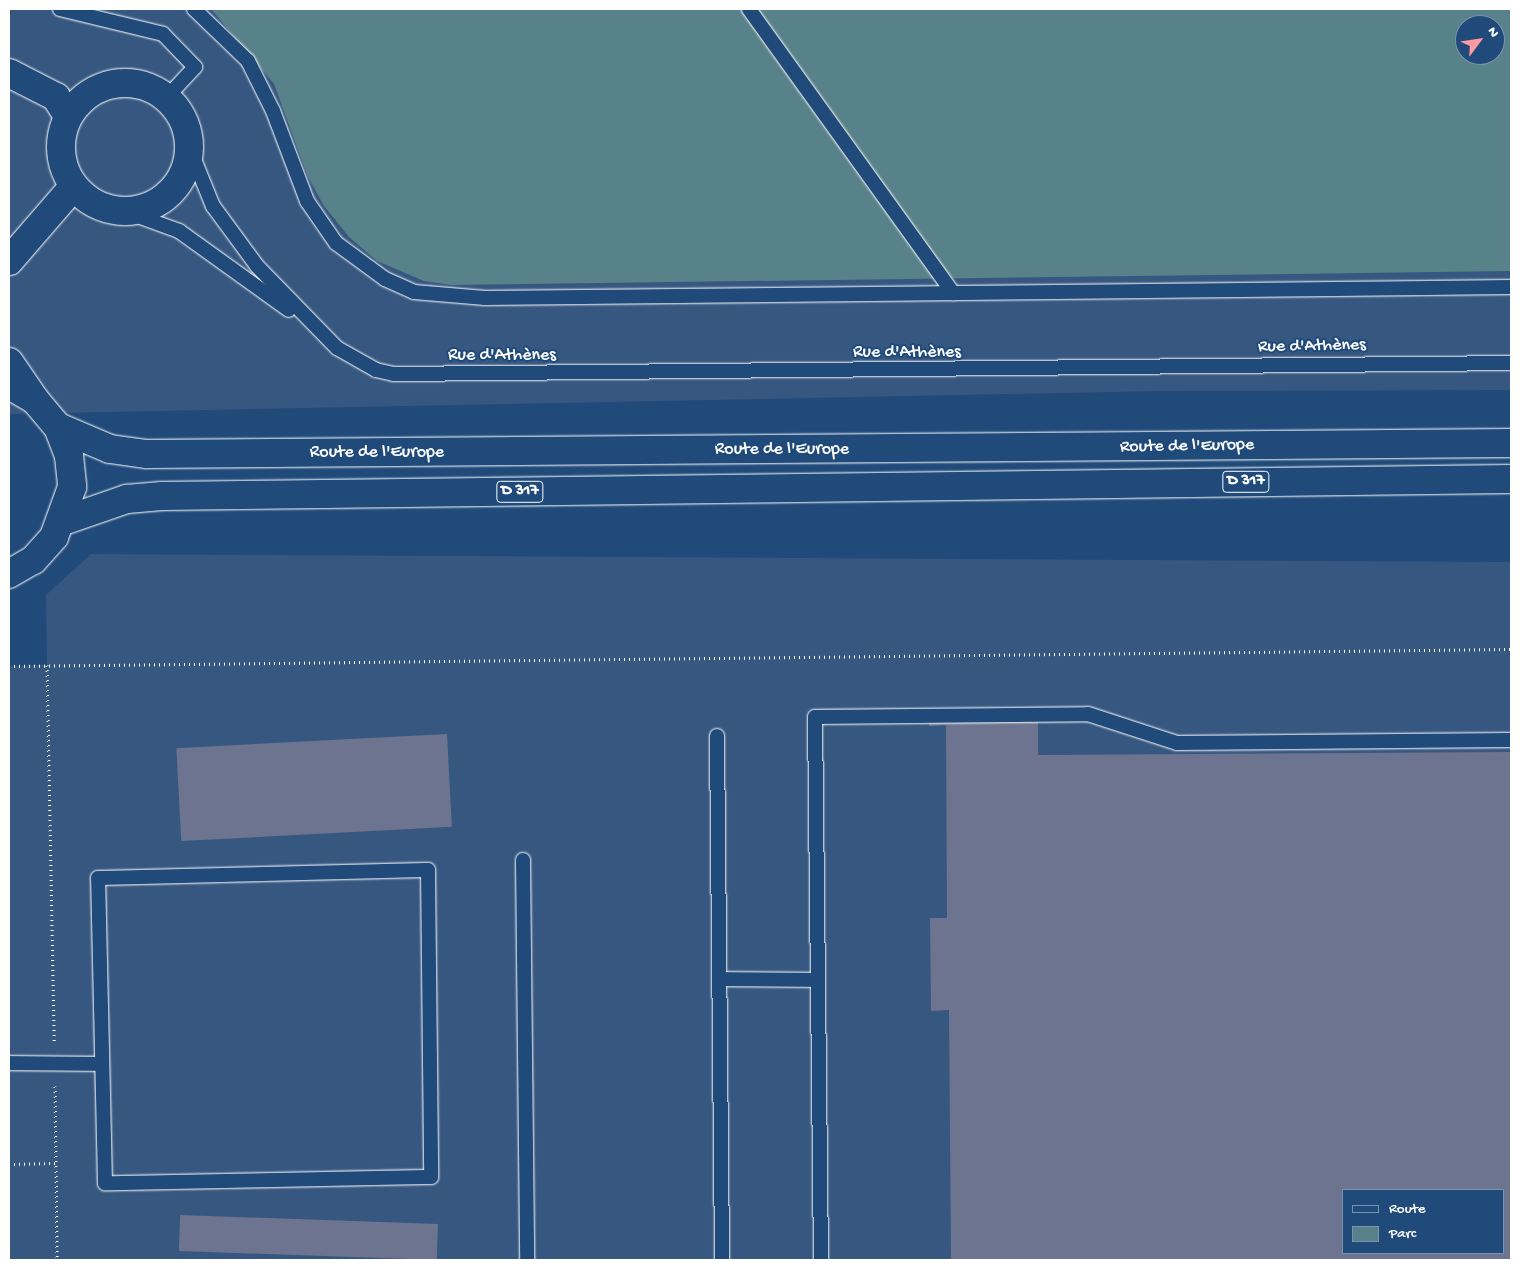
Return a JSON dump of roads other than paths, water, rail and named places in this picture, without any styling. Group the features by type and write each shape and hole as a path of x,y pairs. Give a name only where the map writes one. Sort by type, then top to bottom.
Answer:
{"main road":[{"path":"9,73 56,97 68,116"},
{"path":"132,83 166,98 178,112 189,147 186,166 166,195 141,209 124,211 104,208 74,186 61,152 68,116 95,90 113,84 132,83"},
{"path":"9,261 74,186"},
{"path":"9,362 35,400 58,428 72,471 63,521 44,550 9,575"},
{"path":"9,385 35,400"},
{"name":"Route de l'Europe","path":"58,428 110,450 147,454 1511,443"},
{"name":"Route de l'Europe","path":"63,521 127,499 162,496 1511,479"}],"lane":[{"path":"60,9 163,34 195,67 166,98"},
{"path":"194,9 248,62 273,111 307,201 336,243 385,279 414,292 485,298 1511,287"},
{"path":"749,9 953,293"},
{"name":"Rue d'Athènes","path":"189,147 196,173 226,225 316,331"},
{"name":"Rue d'Athènes","path":"124,211 179,230 359,362 407,376 1511,363"},
{"path":"820,1260 815,717 1088,714 1177,742 1511,740"},
{"path":"717,736 722,1260"},
{"path":"523,860 527,1260"},
{"path":"428,870 431,1177 105,1183 101,1064 98,878 428,870"},
{"path":"719,979 818,980"},
{"path":"9,1063 101,1064"}]}
